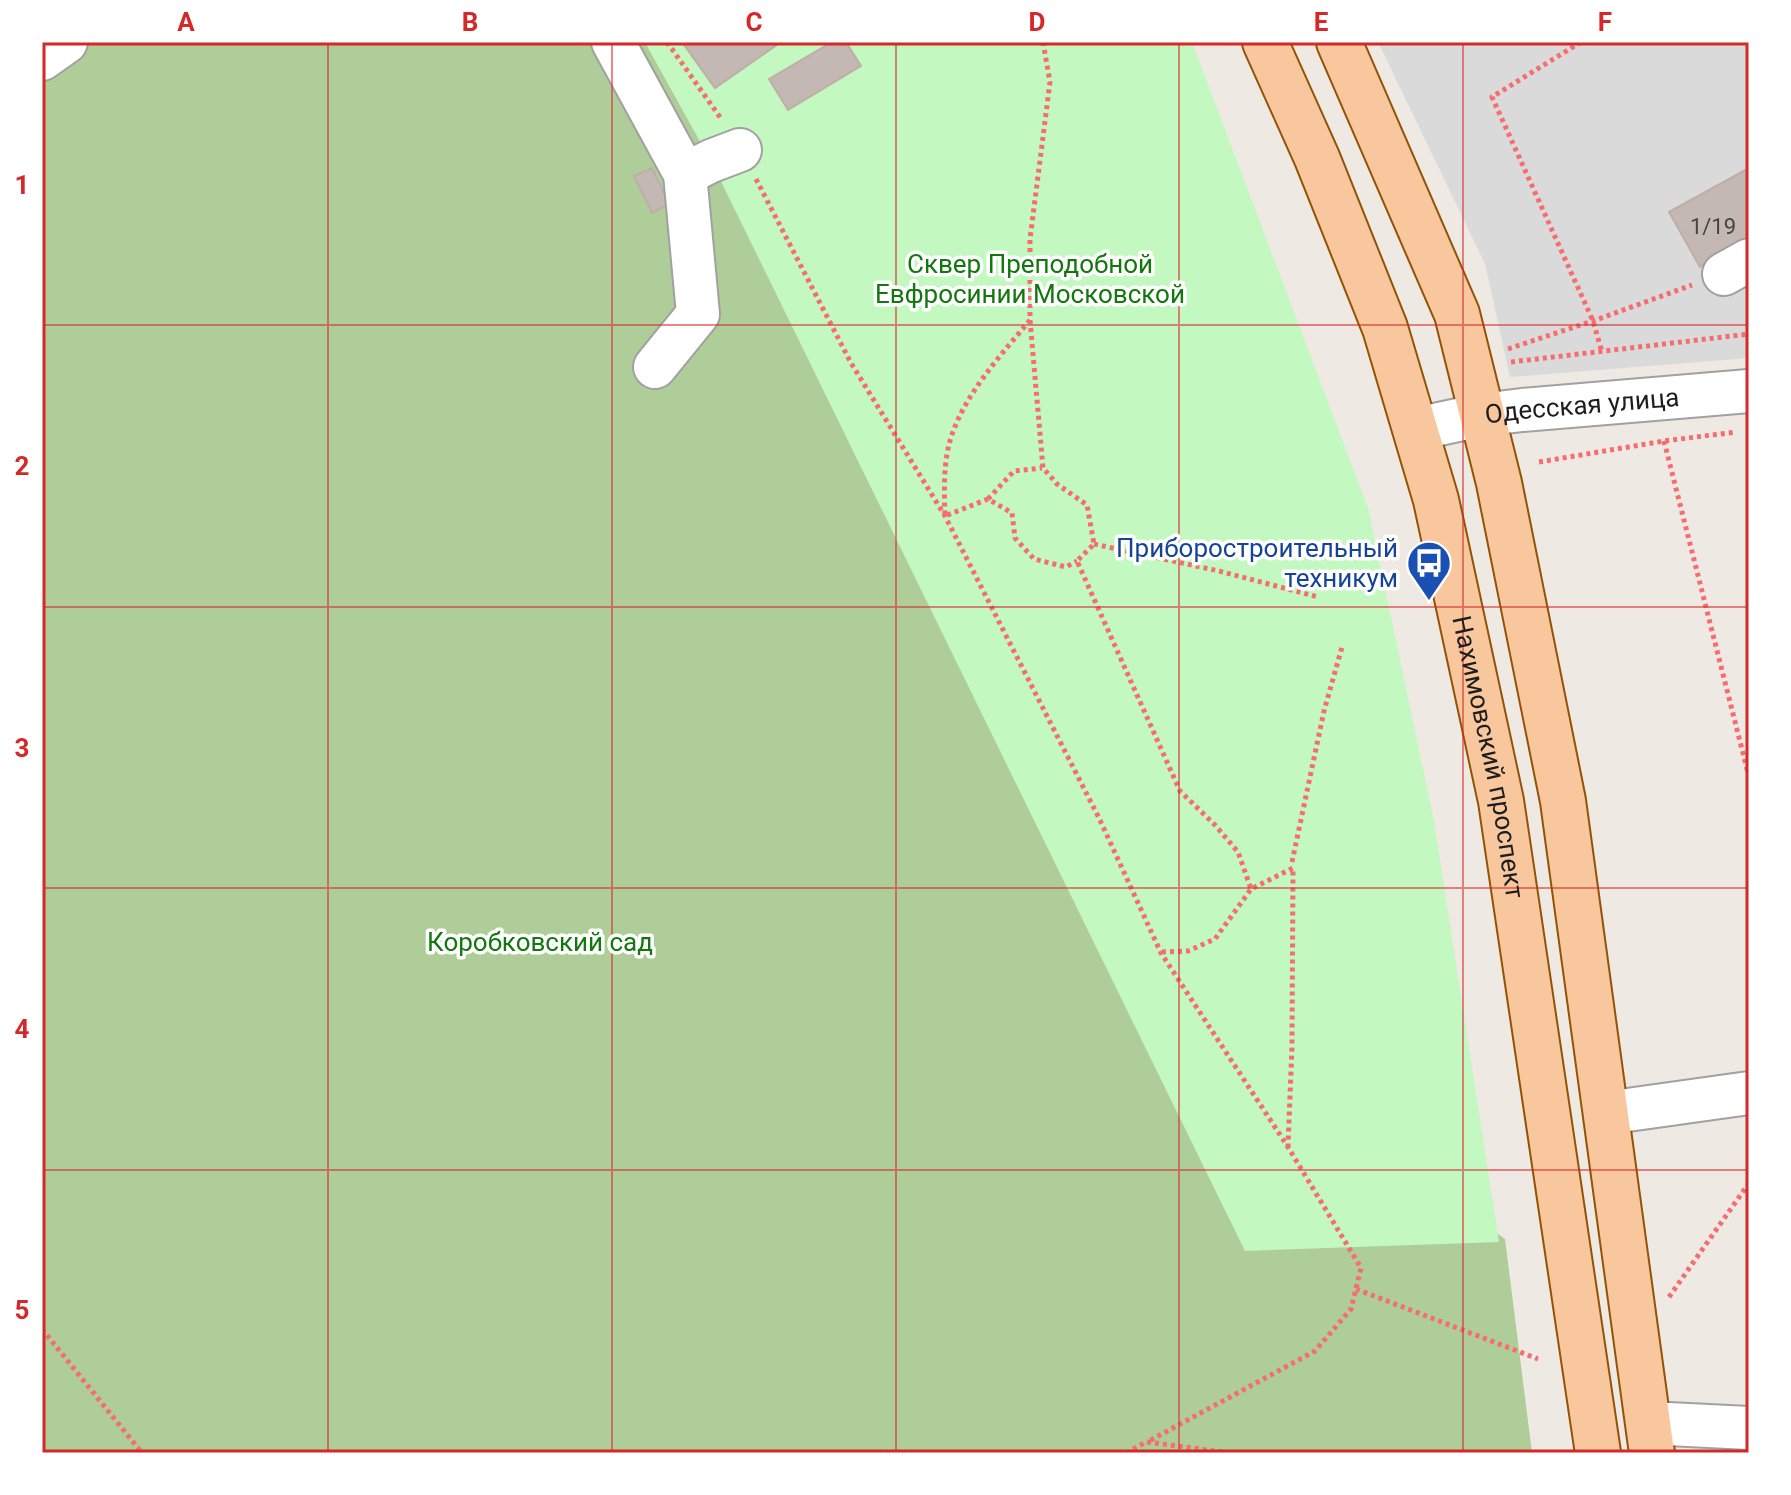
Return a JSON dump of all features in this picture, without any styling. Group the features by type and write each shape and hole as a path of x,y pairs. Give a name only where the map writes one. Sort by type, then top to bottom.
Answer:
{"main road":[{"name":"Нахимовский проспект","path":"1265,42 1317,158 1385,328 1436,500 1501,801 1598,1453"},
{"path":"1339,42 1457,314 1499,483 1563,801 1650,1438"}],"street":[{"path":"42,59 66,42"},
{"path":"613,42 685,174 698,314 655,367"},
{"path":"685,174 711,161 731,136"},
{"name":"Одесская улица","path":"1416,429 1522,410 1749,391"},
{"path":"1606,1113 1749,1093"},
{"path":"1650,1438 1749,1428"}],"path":[{"path":"667,42 731,136 851,363 945,516 1092,804 1161,953 1288,1147 1361,1268 1351,1309 1315,1351 1126,1453"},
{"path":"1043,42 1050,82 1030,239 1030,320 1043,468 1057,484 1087,505 1094,544"},
{"path":"1581,42 1492,97 1593,321 1602,352"},
{"path":"1508,349 1593,321 1736,267"},
{"path":"945,516 944,474 953,430 975,389 1030,320"},
{"path":"1511,362 1749,334"},
{"path":"1539,462 1749,430"},
{"path":"1664,441 1749,777"},
{"path":"945,516 988,499 1014,471 1043,468"},
{"path":"988,499 1012,513 1015,538 1034,559 1066,567 1094,544"},
{"path":"1094,544 1219,571 1318,597"},
{"path":"1077,561 1180,791 1238,852 1251,889"},
{"path":"1292,862 1324,711 1342,647"},
{"path":"1161,953 1188,951 1215,939 1251,889 1293,868 1288,1147"},
{"path":"1664,1304 1749,1183"},
{"path":"1356,1289 1538,1359"},
{"path":"42,1329 142,1453"},
{"path":"1147,1442 1230,1453"}],"shaded area":[{"path":"1378,42 1749,42 1749,358 1510,377 1485,264"}],"green space":[{"name":"Коробковский сад","path":"42,42 645,42 711,161 1491,1229 1505,1239 1532,1453 42,1453"},
{"name":"Сквер Преподобной Евфросинии Московской","path":"645,42 1192,42 1368,508 1434,821 1499,1242 1245,1251 711,161"}],"building":[{"path":"682,42 781,42 715,88"},
{"path":"832,42 846,42 861,66 788,110 769,79"},
{"path":"652,168 669,204 652,213 634,176"},
{"path":"1749,168 1749,240 1700,267 1669,212"}],"place":[{"name":"Приборостроительный техникум","path":"1429,602"}]}
